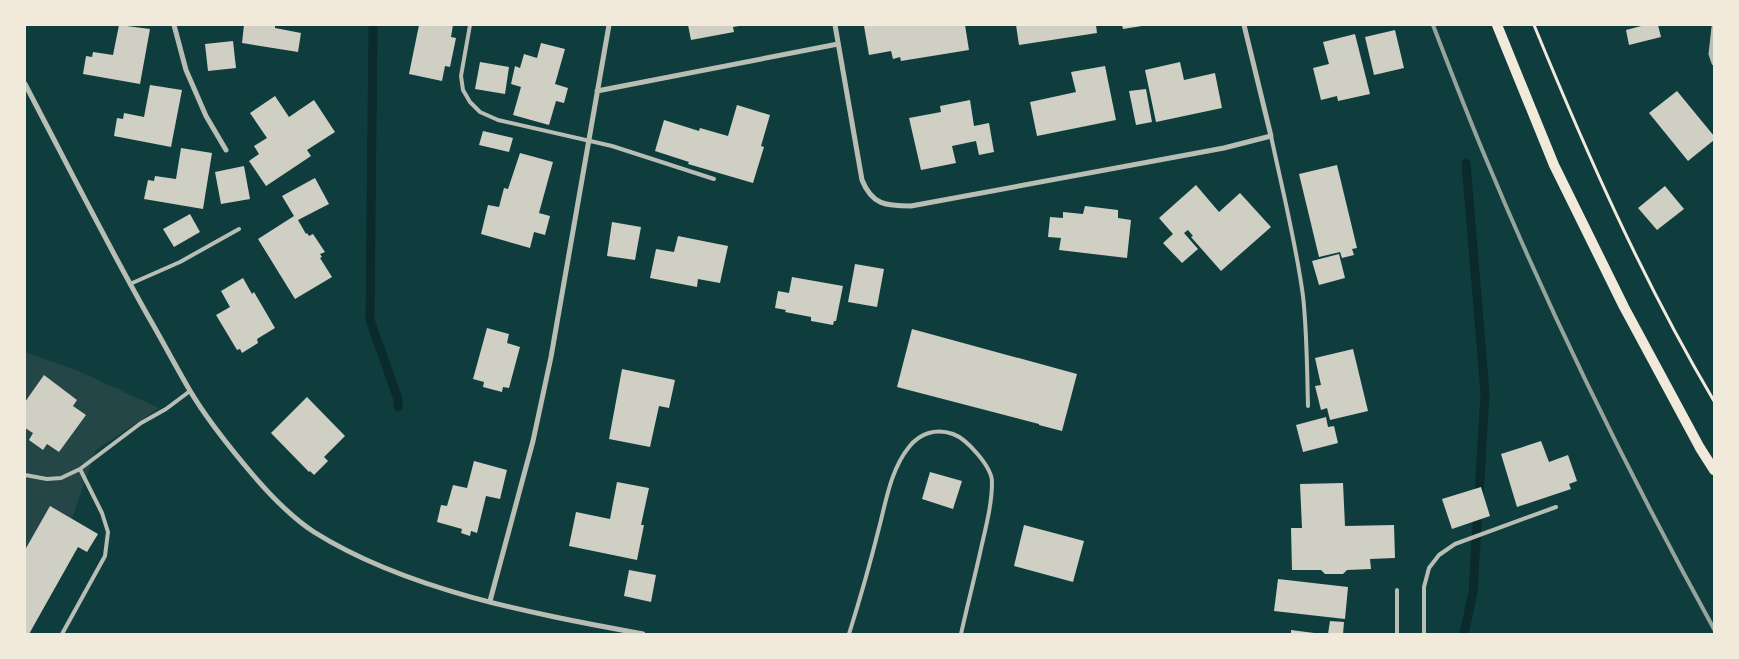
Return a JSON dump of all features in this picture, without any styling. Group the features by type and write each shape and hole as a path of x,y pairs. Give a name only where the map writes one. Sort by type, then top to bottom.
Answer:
{"main road":[{"path":"1496,25 1554,165 1624,307 1700,448 1714,470"}],"street":[{"path":"174,25 186,70 206,116 226,150"},
{"path":"490,601 533,441 551,357 609,25"},
{"path":"835,25 862,180 868,194 885,204 911,206 1224,148 1271,136 1244,25"},
{"path":"1714,27 1711,54 1714,63"},
{"path":"597,91 838,44"},
{"path":"25,84 130,284 190,391 227,444 272,497 312,531 354,555 408,578 490,601 643,634"}],"lane":[{"path":"470,25 461,76 463,90 470,102 480,112 498,120 612,146 714,179"},
{"path":"1271,136 1302,295 1308,406"},
{"path":"130,284 180,262 239,229"},
{"path":"25,475 47,479 61,478 80,469 140,423 166,409 190,391"},
{"path":"850,634 892,481 910,446 926,433 940,431 953,434 973,448 981,458 992,480 987,523 961,634"},
{"path":"62,634 105,556 108,532 102,512 80,469"},
{"path":"1424,634 1424,587 1429,568 1439,555 1455,544 1556,507"},
{"path":"1397,590 1397,634"}],"path":[{"path":"1534,25 1576,126 1640,267 1714,401"}],"shaded area":[{"path":"25,352 76,370 159,408 96,450 31,634 25,634"}],"building":[{"path":"119,25 150,29 140,84 83,74 86,56 92,57 93,52 113,55"},
{"path":"244,25 275,25 275,28 301,33 298,52 242,43"},
{"path":"419,25 453,25 451,37 456,38 450,67 445,66 442,81 409,74"},
{"path":"688,25 739,26 733,27 734,32 691,40"},
{"path":"965,25 969,50 901,61 900,57 893,59 891,51 869,55 864,26"},
{"path":"1016,25 1096,25 1097,33 1019,45"},
{"path":"1122,25 1141,25 1142,26 1123,29"},
{"path":"1645,25 1658,25 1661,37 1629,45 1626,30"},
{"path":"1395,30 1404,68 1374,75 1365,37"},
{"path":"1355,34 1370,94 1338,101 1337,96 1321,100 1313,68 1329,64 1323,42"},
{"path":"233,41 236,68 208,71 205,44"},
{"path":"541,43 565,49 555,84 568,88 564,103 556,101 549,125 513,115 521,87 511,84 515,66 520,68 524,54 537,58"},
{"path":"480,62 509,67 505,94 475,89"},
{"path":"1180,62 1184,80 1215,73 1222,108 1156,122 1145,70"},
{"path":"1105,66 1116,120 1037,136 1030,102 1076,92 1071,72"},
{"path":"150,85 182,90 171,147 114,136 117,118 123,119 124,113 144,117"},
{"path":"1146,89 1152,122 1136,125 1129,91"},
{"path":"1677,91 1714,136 1714,140 1688,161 1649,113"},
{"path":"275,96 289,117 314,100 335,132 307,150 311,156 266,186 249,161 259,154 254,146 267,138 250,113"},
{"path":"970,100 974,126 989,123 994,152 979,155 976,141 952,146 956,163 921,170 909,118 941,112 940,106"},
{"path":"737,105 770,115 761,146 764,147 753,183 688,164 689,162 655,151 664,120 699,131 700,128 728,136"},
{"path":"483,131 513,138 509,152 479,145"},
{"path":"181,148 212,153 203,209 144,199 148,180 154,181 155,176 176,179"},
{"path":"520,153 553,162 539,213 550,216 545,235 534,232 530,248 481,234 488,205 499,207 504,188 508,189"},
{"path":"1337,165 1357,248 1352,249 1354,255 1342,258 1340,252 1319,257 1299,174"},
{"path":"244,166 250,199 221,204 215,172"},
{"path":"315,178 329,204 298,220 306,234 309,236 313,234 325,252 320,254 322,257 320,258 332,277 295,299 258,239 294,216 282,196"},
{"path":"1196,185 1219,212 1240,193 1271,227 1221,271 1191,237 1193,236 1188,230 1184,233 1198,249 1182,263 1163,243 1173,234 1159,218"},
{"path":"1665,186 1684,209 1657,230 1638,208"},
{"path":"1085,206 1118,210 1118,218 1131,220 1127,258 1059,250 1061,238 1048,237 1050,217 1063,218 1063,212 1083,214"},
{"path":"190,214 200,232 174,247 163,229"},
{"path":"612,222 641,227 635,260 607,256"},
{"path":"678,236 728,246 720,283 698,279 697,287 650,278 656,249 674,252"},
{"path":"1339,254 1345,278 1319,285 1312,261"},
{"path":"855,264 884,269 877,307 848,302"},
{"path":"792,277 843,286 836,321 834,321 833,325 811,321 811,317 775,308 778,291 789,293"},
{"path":"243,278 252,294 254,292 275,328 257,339 258,343 242,353 240,349 237,350 216,315 230,307 221,291"},
{"path":"487,328 509,334 507,343 520,347 509,388 503,387 502,392 483,387 484,382 473,379"},
{"path":"912,329 1077,374 1062,431 897,387"},
{"path":"1353,349 1368,411 1330,420 1327,408 1321,410 1315,386 1321,385 1315,358"},
{"path":"622,369 675,380 669,408 659,406 650,447 609,439"},
{"path":"44,375 77,400 73,406 86,415 59,452 47,444 43,450 29,440 33,433 25,428 25,402"},
{"path":"307,397 345,436 324,457 328,461 314,475 271,433"},
{"path":"1326,417 1328,427 1334,426 1338,443 1303,452 1296,425"},
{"path":"1541,441 1549,462 1568,455 1577,481 1569,484 1571,489 1517,507 1501,454"},
{"path":"474,461 507,470 500,499 486,496 477,533 471,531 470,536 461,533 462,529 437,522 441,505 447,506 453,485 467,488"},
{"path":"930,472 962,481 953,509 922,499"},
{"path":"617,482 649,488 641,525 644,525 637,560 569,546 576,512 610,519"},
{"path":"1343,483 1345,526 1394,525 1395,558 1370,559 1371,569 1347,570 1343,574 1325,574 1321,570 1292,570 1291,528 1302,528 1300,484"},
{"path":"1481,487 1490,516 1452,529 1442,499"},
{"path":"50,506 98,534 87,552 78,547 29,634 25,634 25,550"},
{"path":"1024,525 1084,541 1073,582 1014,566"},
{"path":"629,570 656,575 651,602 624,596"},
{"path":"1278,579 1348,587 1345,619 1274,611"},
{"path":"1330,621 1344,622 1343,634 1328,634"},
{"path":"1291,630 1314,633 1314,634 1291,634"}],"waterway":[{"path":"373,25 370,320 398,399 398,407"},
{"path":"1466,163 1485,393 1479,497"},
{"path":"1464,634 1473,592 1478,510"}],"railway":[{"path":"1433,25 1467,113 1540,284 1624,458 1714,629"}]}
